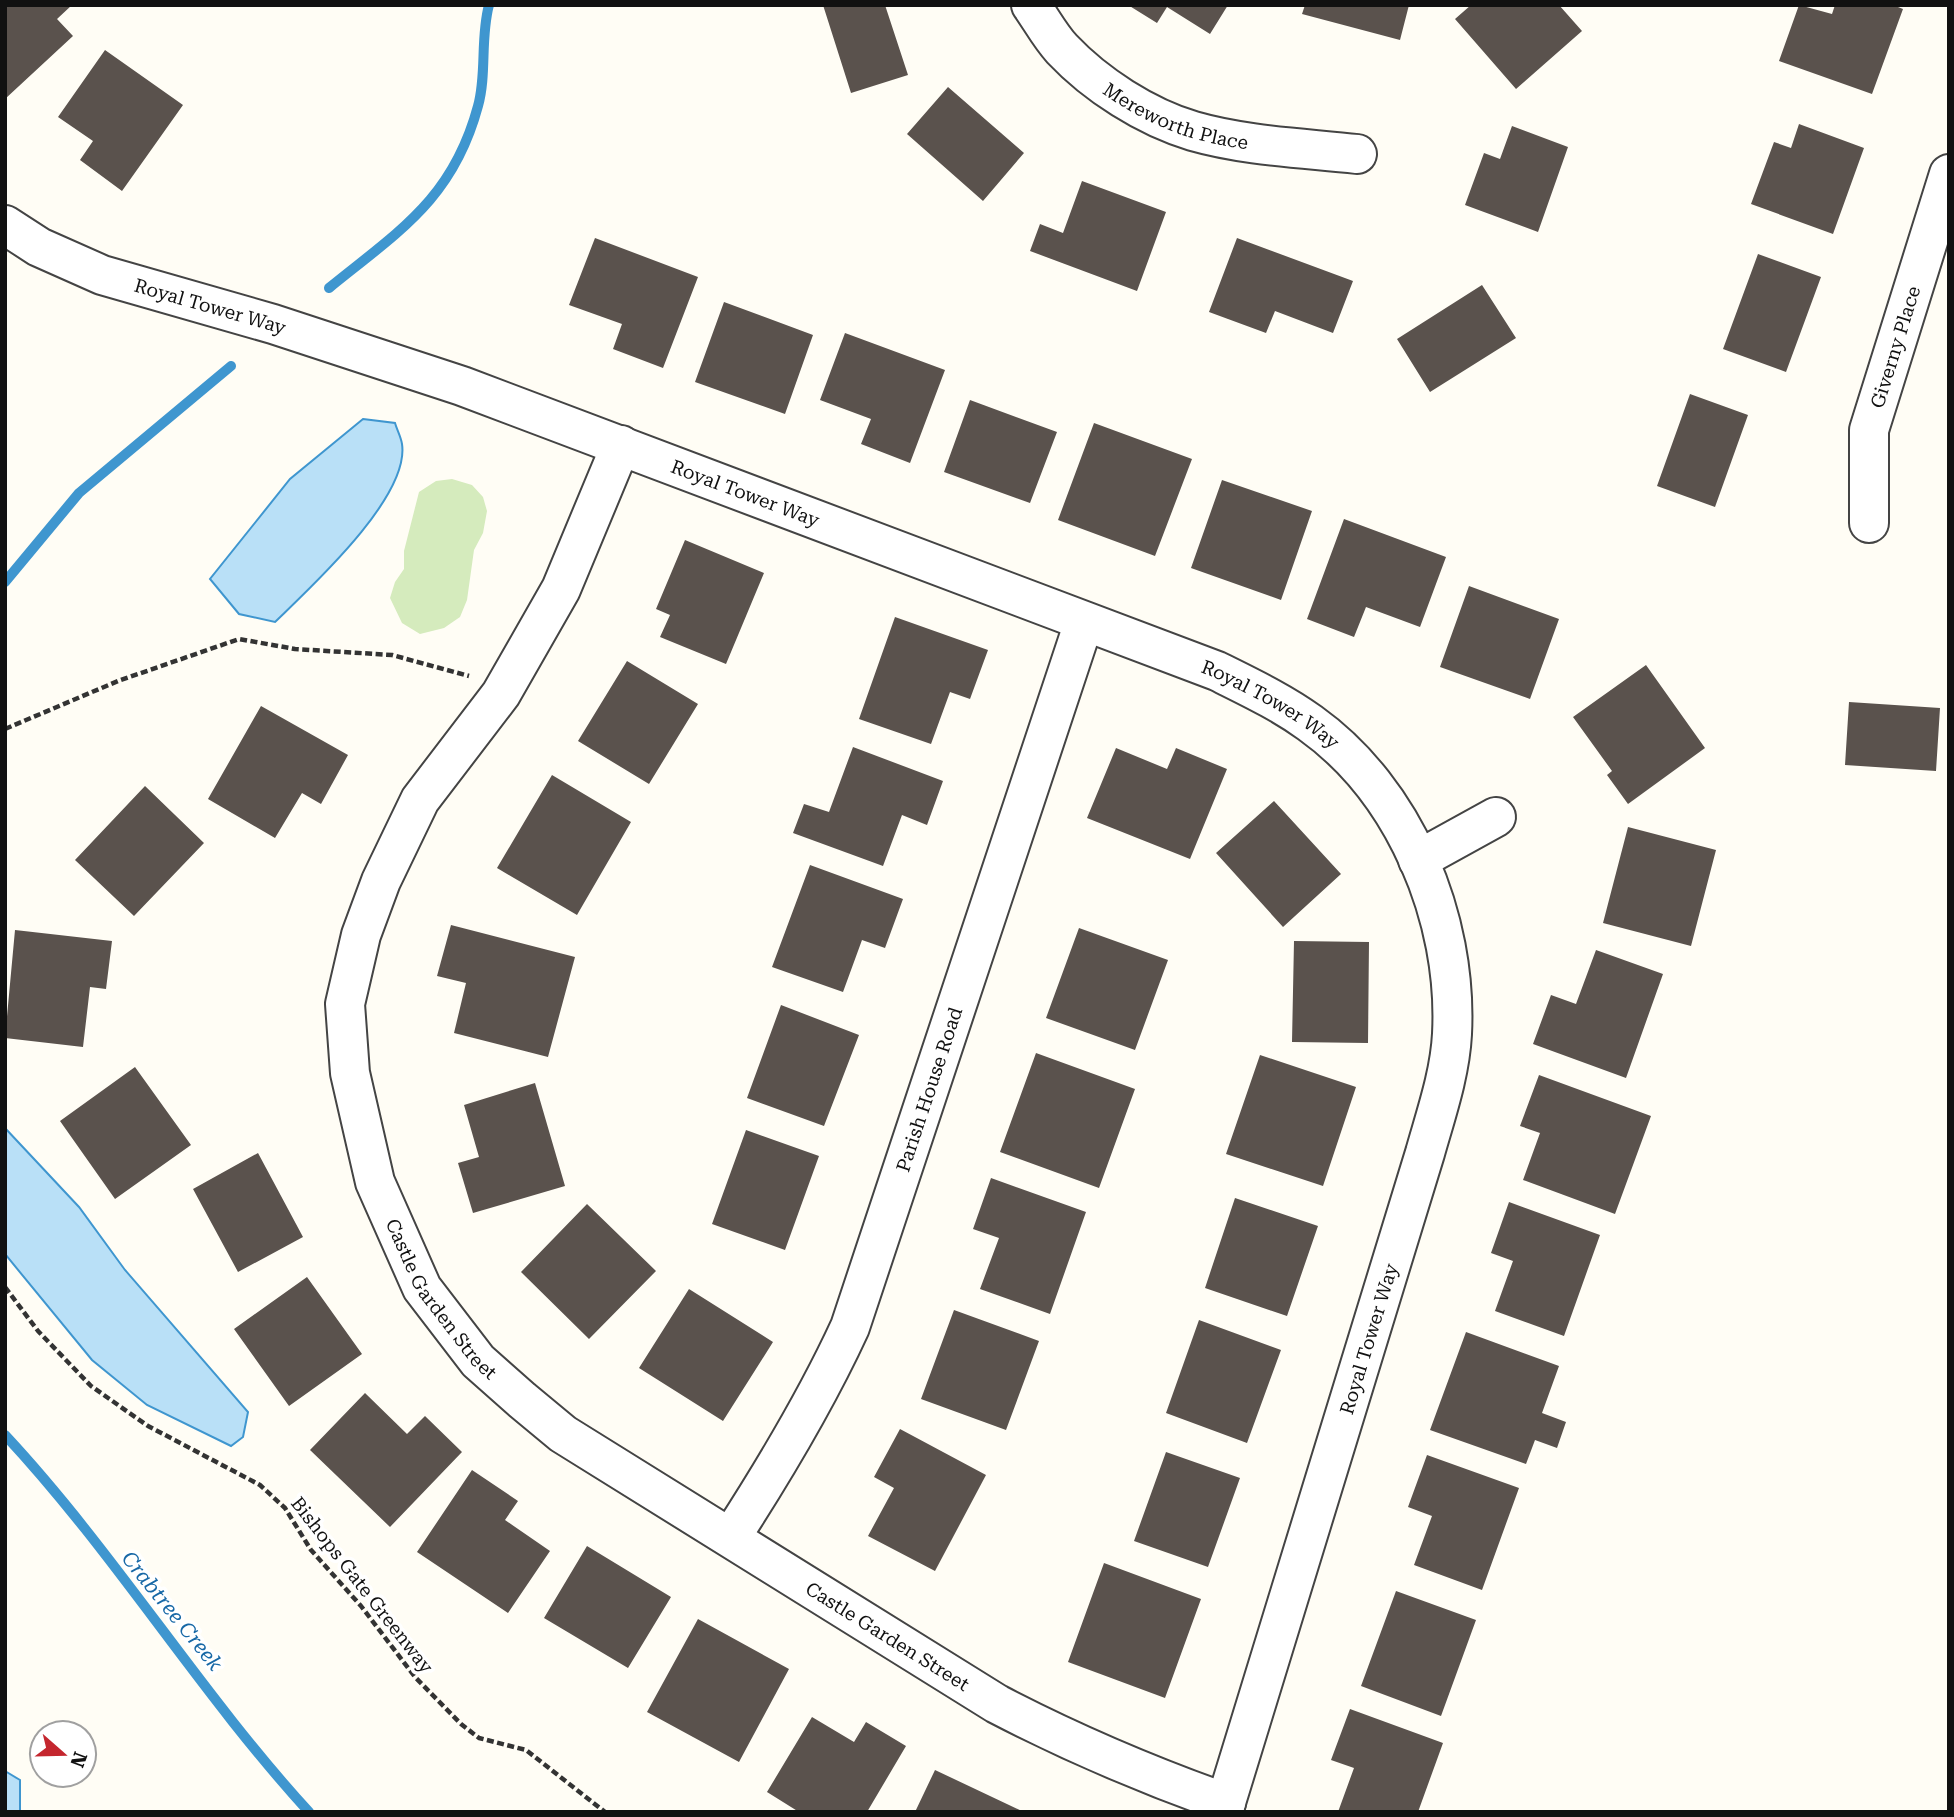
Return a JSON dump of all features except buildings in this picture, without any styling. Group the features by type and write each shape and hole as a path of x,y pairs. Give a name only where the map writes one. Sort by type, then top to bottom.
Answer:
{"street":[{"name":"Mereworth Place","path":"1031,5 1062,48 1102,83 1143,110 1192,131 1264,144 1357,155"},
{"name":"Giverny Place","path":"1869,523 1869,430 1949,174"},
{"name":"Royal Tower Way","path":"5,225 39,247 102,275 376,357 621,445 1217,671 1265,695 1311,723 1375,785 1418,860 1443,932 1450,977 1452,1035 1442,1092 1225,1807"},
{"name":"Castle Garden Street","path":"621,445 561,589 501,694 420,800 381,881 361,935 345,1004 350,1073 375,1182 397,1236 422,1288 478,1361 563,1434 997,1704 1065,1740 1225,1807"},
{"name":"Parish House Road","path":"731,1537 790,1445 850,1327 1084,622"},
{"path":"1418,860 1496,817"}],"path":[{"path":"5,730 118,681 239,639 295,649 392,654 473,677"},
{"name":"Bishops Gate Greenway","path":"5,1287 38,1331 91,1385 148,1426 260,1485 285,1508 311,1550 361,1606 415,1677 461,1724 479,1738 526,1750 606,1812"}],"green space":[{"path":"452,479 472,485 483,497 487,511 483,533 474,550 467,600 460,617 444,628 420,634 402,623 390,598 395,582 404,569 404,551 419,492 436,481"}],"water":[{"path":"363,419 395,423 402,444 400,465 391,489 355,540 275,622 239,614 210,579 290,479"},
{"path":"5,1128 79,1207 125,1270 248,1412 243,1437 231,1446 147,1405 92,1360 5,1254"},
{"path":"5,1771 20,1780 20,1812 5,1812"}],"waterway":[{"path":"329,288 400,230 438,189 454,166 467,138 481,94 489,5"},
{"path":"5,582 79,493 231,366"},
{"name":"Crabtree Creek","path":"5,1435 84,1527 231,1719 309,1812"}]}
